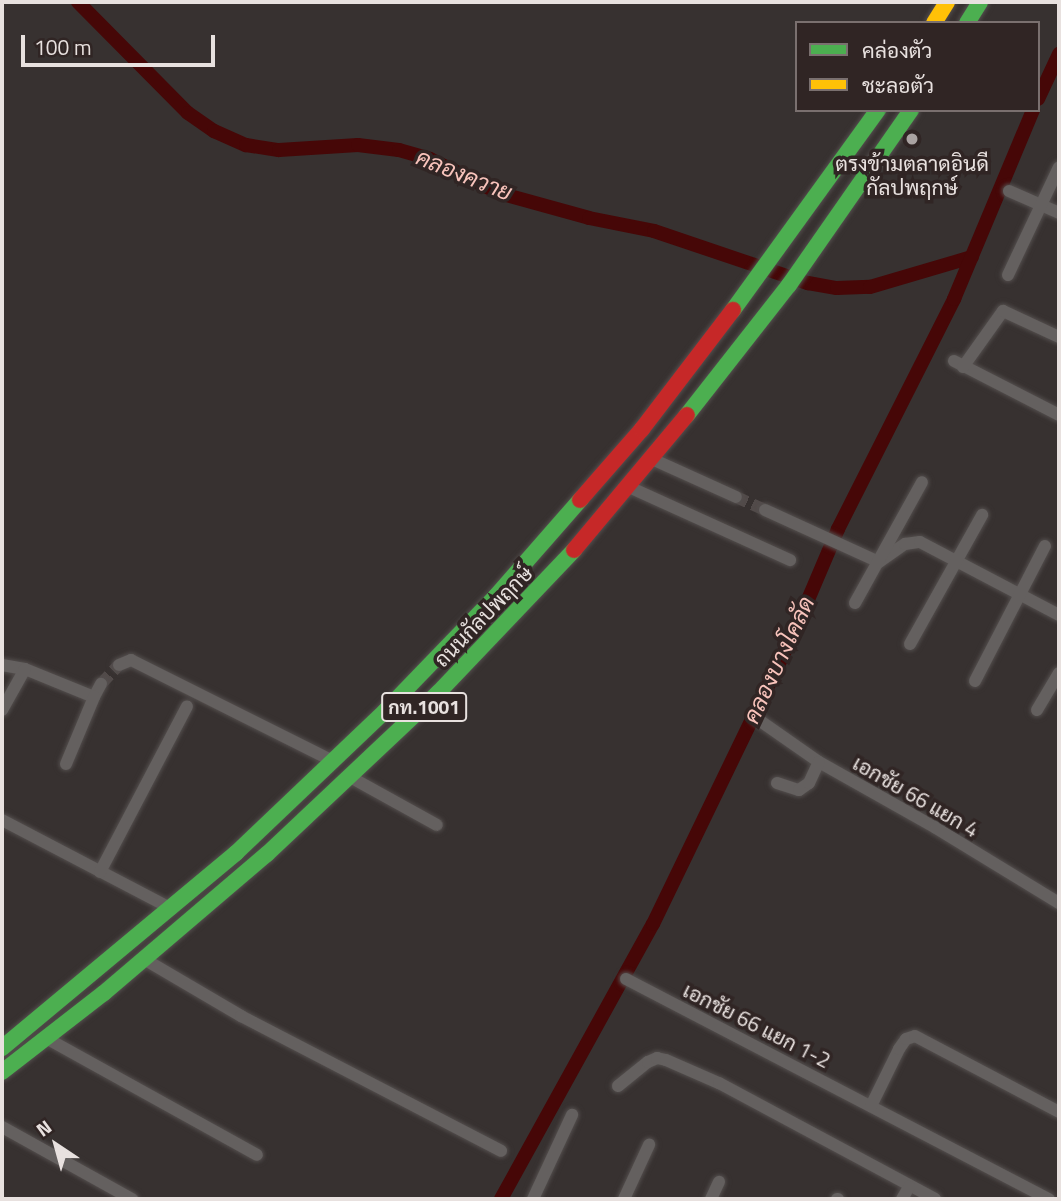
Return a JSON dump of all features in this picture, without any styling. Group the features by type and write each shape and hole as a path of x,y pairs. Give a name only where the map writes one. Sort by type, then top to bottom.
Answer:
{"main road":[{"path":"935,21 947,2"},
{"path":"968,21 980,2"},
{"name":"ถนนกัลปพฤกษ์","path":"2,1048 172,909 333,761 496,596 642,429 762,275 877,112"},
{"name":"ถนนกัลปพฤกษ์","path":"2,1072 144,959 351,777 511,618 629,486 789,285 910,112"}],"street":[{"path":"1008,275 1059,167"},
{"path":"1009,191 1059,213"},
{"path":"1059,337 1003,311 958,364 1059,415"},
{"path":"652,458 736,497"},
{"path":"855,603 922,482"},
{"path":"629,486 790,561"},
{"path":"765,510 879,562"},
{"path":"910,644 982,515"},
{"path":"879,562 905,544 920,542 1059,615"},
{"path":"975,681 1045,547"},
{"path":"119,665 131,660 333,761"},
{"path":"2,665 24,669 94,697"},
{"path":"2,710 24,669"},
{"path":"1037,710 1059,673"},
{"path":"66,764 101,684"},
{"path":"100,872 187,706"},
{"name":"เอกชัย 66 แยก 4","path":"756,718 819,762 936,828 1059,903"},
{"path":"777,783 799,790 809,783 819,762"},
{"path":"351,777 437,825"},
{"path":"2,820 172,909"},
{"path":"144,959 241,1016 501,1151"},
{"name":"เอกชัย 66 แยก 1-2","path":"626,979 1049,1199"},
{"path":"871,1106 899,1049 906,1039 915,1036 1059,1112"},
{"path":"46,1038 257,1155"},
{"path":"618,1086 648,1062 657,1058 666,1060 719,1083 935,1199"},
{"path":"533,1199 572,1115"},
{"path":"2,1127 132,1199"},
{"path":"624,1199 649,1145"},
{"path":"711,1199 719,1182"},
{"path":"902,1199 909,1187"}],"waterway":[{"name":"คลองควาย","path":"78,2 188,113 214,131 246,145 279,150 358,145 399,150 430,159 499,193 589,218 654,231 808,283 837,288 870,287 972,257"},
{"name":"คลองบางโคลัด","path":"1040,95 1059,54"},
{"name":"คลองบางโคลัด","path":"501,1199 653,924 793,635 838,529 954,299 1032,112"}],"tunnel":[{"path":"736,497 765,510"},
{"path":"101,684 119,665"}],"traffic: fast":[{"path":"968,21 980,2"},
{"path":"733,310 877,112"},
{"path":"687,415 789,285 910,112"},
{"path":"2,1048 236,853 386,710 496,596 580,500"},
{"path":"2,1072 104,993 267,854 438,693 574,550"}],"traffic: slow":[{"path":"935,21 947,2"}],"traffic: jam":[{"path":"580,500 642,429 733,310"},
{"path":"574,550 687,415"}],"place":[{"name":"ตรงข้ามตลาดอินดี กัลปพฤกษ์","path":"912,139"}]}
